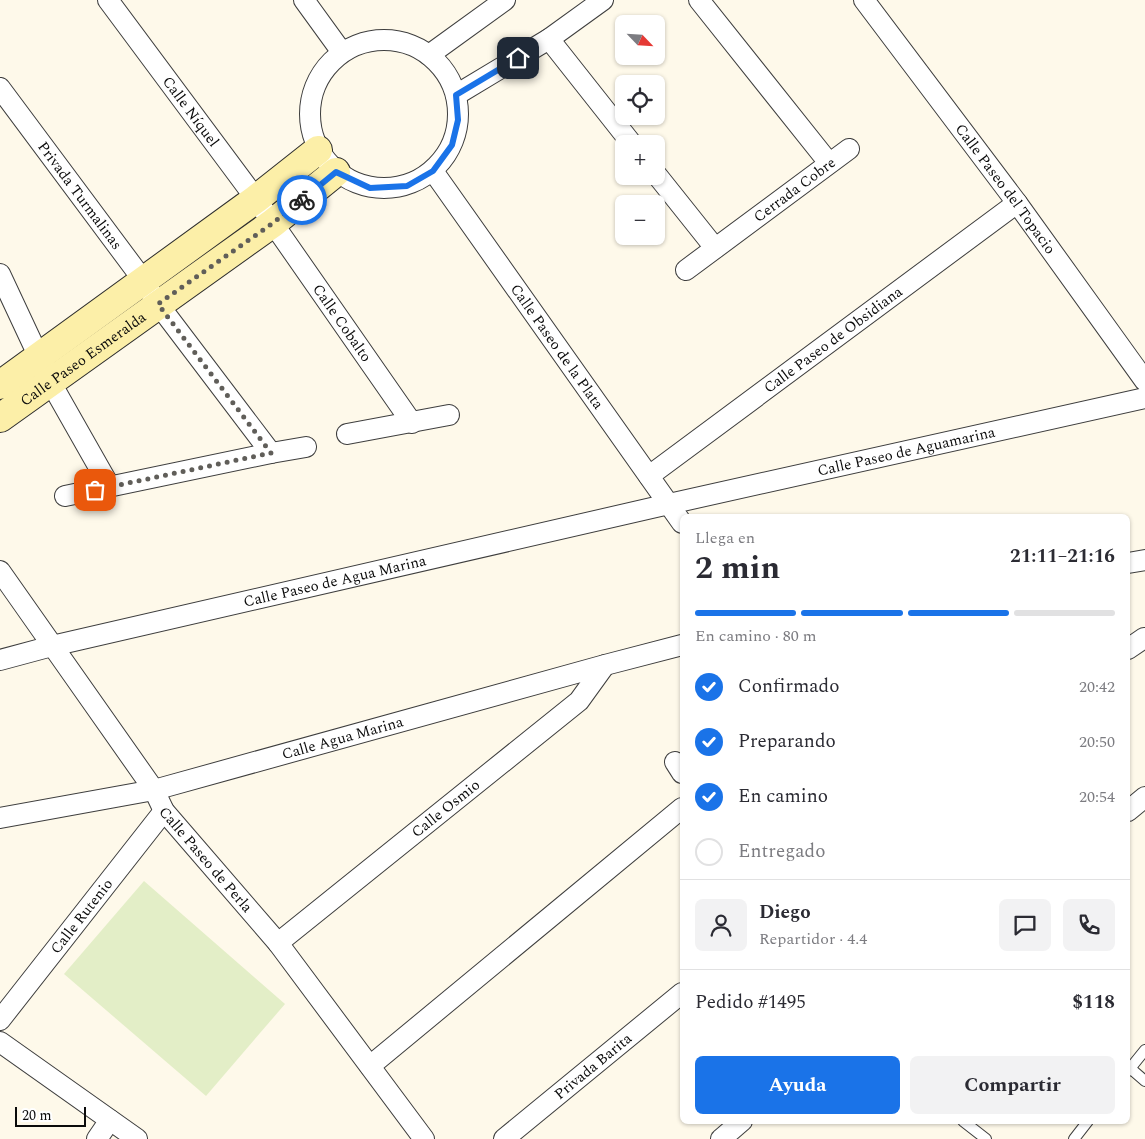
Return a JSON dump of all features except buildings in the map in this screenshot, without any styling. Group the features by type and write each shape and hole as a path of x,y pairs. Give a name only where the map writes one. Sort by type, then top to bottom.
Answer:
{"street":[{"name":"Calle Níquel","path":"108,0 273,223"},
{"path":"304,0 341,51"},
{"path":"429,55 506,0"},
{"path":"456,95 549,39 603,0"},
{"name":"Cerrada Cobre","path":"686,270 829,163 700,0"},
{"name":"Calle Paseo del Topacio","path":"864,0 1016,203 1145,380"},
{"path":"549,39 625,135"},
{"path":"376,40 404,43 429,55 452,83 456,95 458,120 452,145 433,171 407,186 370,188 336,172 318,150 310,112 322,75 341,51 376,40"},
{"name":"Privada Turmalinas","path":"1,92 271,453"},
{"path":"829,163 849,149"},
{"name":"Calle Paseo Esmeralda","path":"0,384 256,200 318,150"},
{"name":"Calle Paseo de la Plata","path":"433,171 680,520"},
{"name":"Calle Paseo Esmeralda","path":"0,418 273,223 336,172"},
{"path":"665,185 715,248"},
{"name":"Calle Paseo de Obsidiana","path":"649,476 1016,203"},
{"name":"Calle Cobalto","path":"273,223 412,423"},
{"path":"0,274 51,383 110,487"},
{"name":"Calle Paseo de Aguamarina","path":"669,504 1145,398"},
{"path":"347,434 449,415"},
{"path":"65,496 306,447"},
{"name":"Calle Paseo de Agua Marina","path":"0,660 52,646 669,504"},
{"path":"1130,563 1145,560"},
{"name":"Calle Paseo de Perla","path":"0,572 154,790 164,811 278,944 424,1139"},
{"path":"1130,648 1144,638"},
{"name":"Calle Agua Marina","path":"0,818 154,790 680,646"},
{"name":"Calle Osmio","path":"278,944 579,701 605,665"},
{"path":"1130,809 1145,797"},
{"path":"370,1066 680,810"},
{"name":"Calle Rutenio","path":"0,1020 164,811"},
{"name":"Privada Barita","path":"504,1139 680,995"},
{"path":"0,1042 137,1139"},
{"path":"97,1139 110,1120"},
{"path":"720,1139 738,1124"}],"lane":[{"path":"1130,1069 1145,1050"},
{"path":"1130,1071 1145,1081"},
{"path":"967,1124 986,1139"},
{"path":"1074,1139 1086,1124"}],"green space":[{"path":"144,881 285,1004 206,1096 64,974"}],"way so far":[{"path":"95,490 271,453 158,304 273,223 302,200"}],"route":[{"path":"302,200 336,172 370,188 407,186 433,171 452,145 458,120 456,95 518,58"}]}
